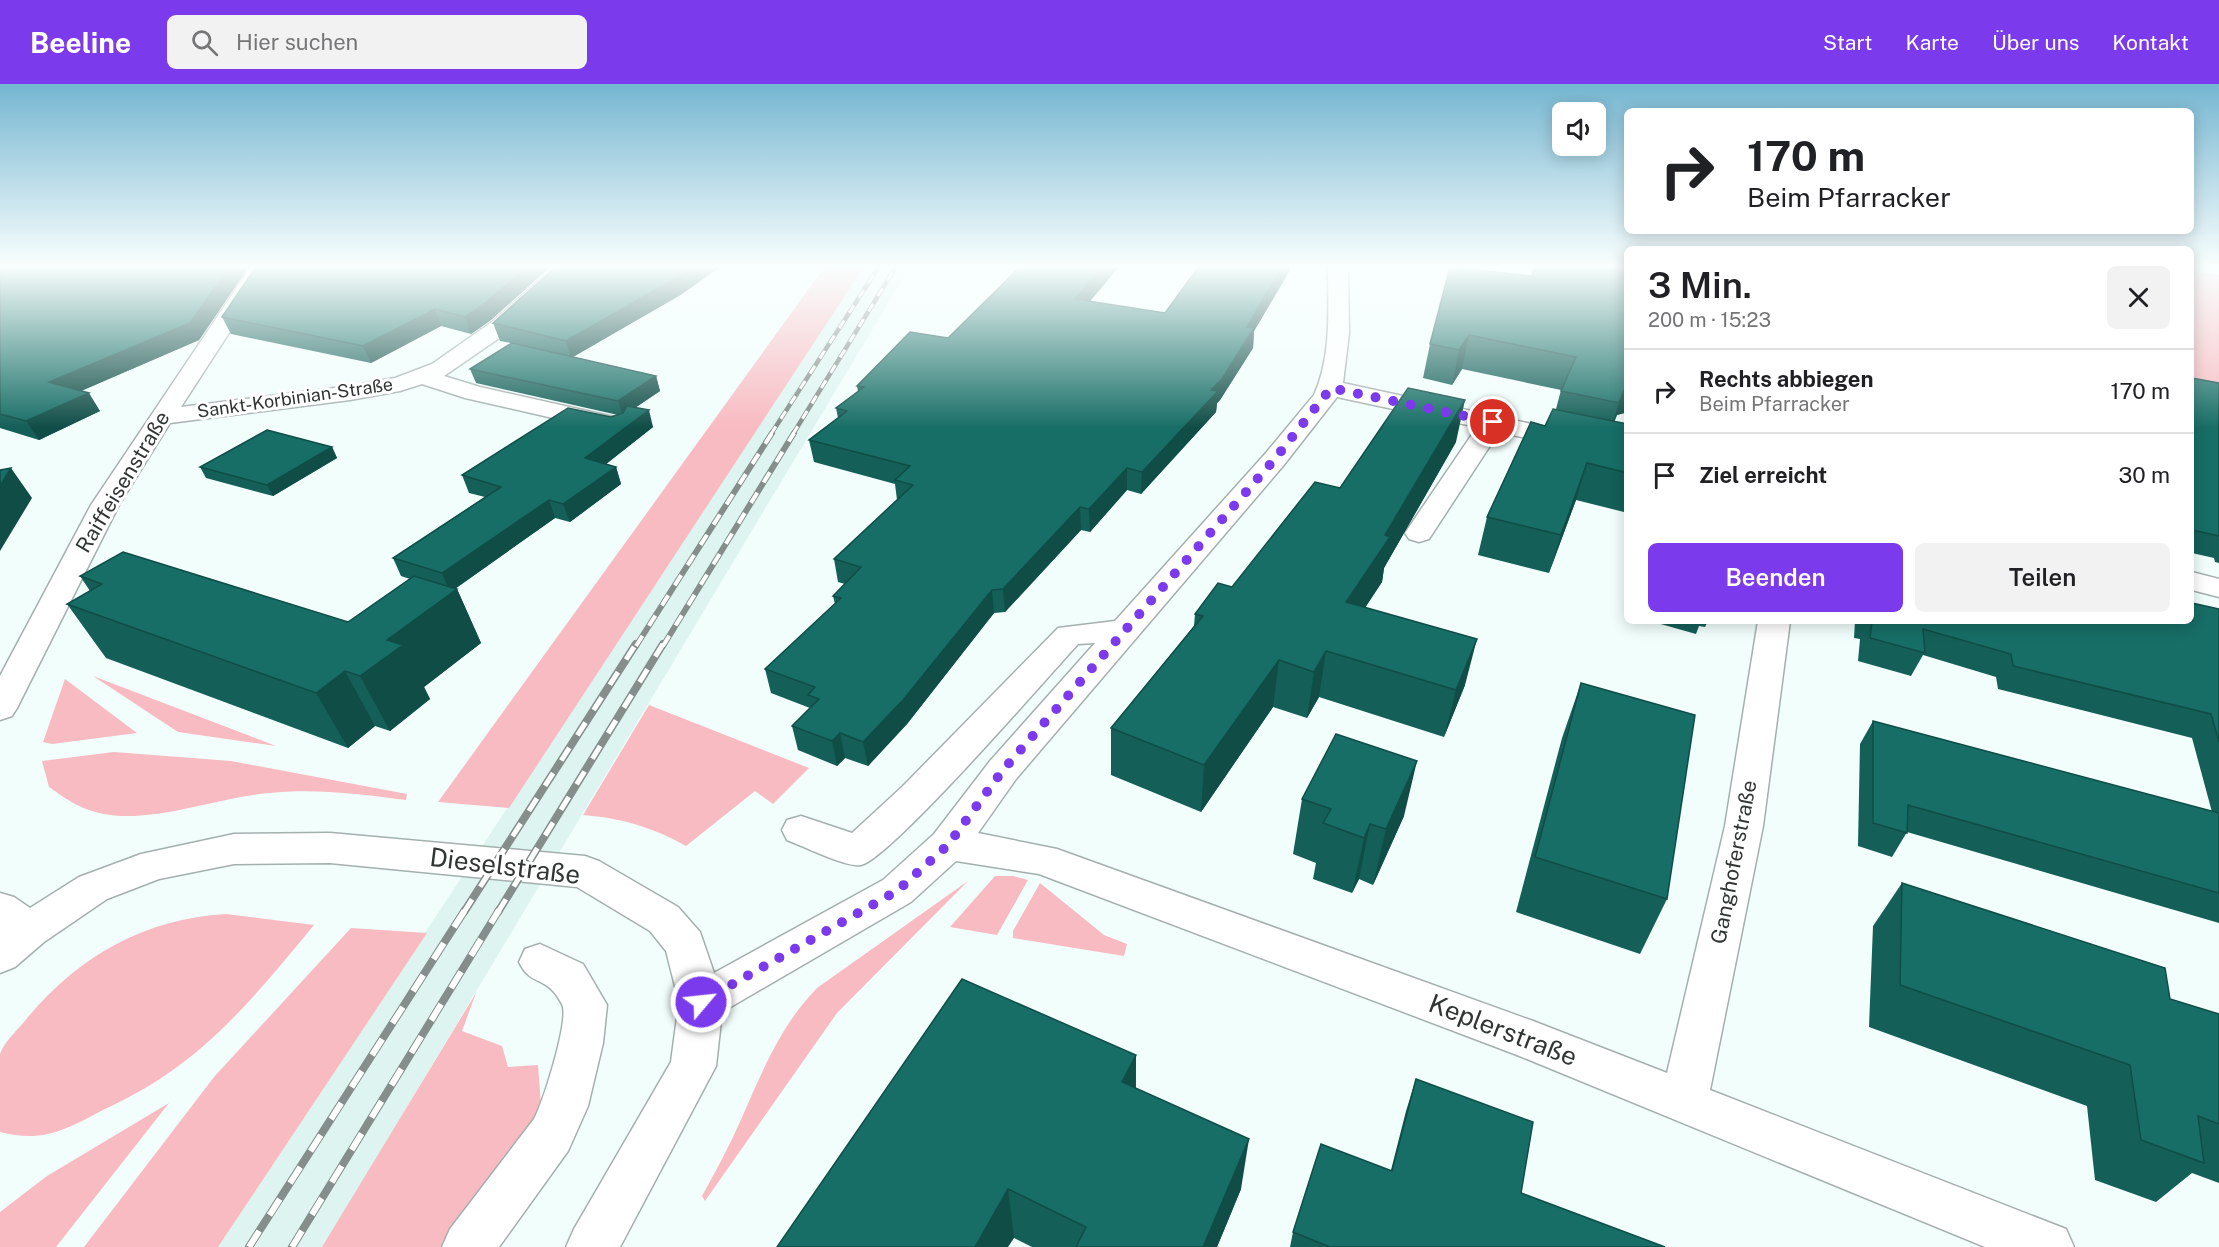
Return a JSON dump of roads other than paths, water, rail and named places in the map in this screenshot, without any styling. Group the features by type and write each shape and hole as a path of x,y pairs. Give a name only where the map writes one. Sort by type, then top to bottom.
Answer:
{"street":[{"name":"Raiffeisenstraße","path":"0,708 13,664 105,505 227,319"},
{"name":"Sankt-Korbinian-Straße","path":"162,417 350,393 400,384 440,369 471,350 509,319"},
{"path":"701,1002 897,891 948,845 1003,770 1122,631 1274,460 1331,388 1336,319"},
{"path":"421,376 474,393 617,424"},
{"path":"1331,388 1493,422 1624,445"},
{"path":"540,408 567,392"},
{"path":"1419,533 1493,422"},
{"path":"2194,582 2219,588"},
{"name":"Ganghoferstraße","path":"1684,1101 1744,826 1774,624"},
{"path":"801,830 858,851 908,804 1069,635 1122,631"},
{"name":"Keplerstraße","path":"948,845 987,849 1043,860 1522,1037 2048,1247"},
{"name":"Dieselstraße","path":"10,931 93,888 155,865 234,849 330,848 585,872 664,919 686,944 701,1002 693,1066 592,1247"},
{"path":"468,1247 551,1135 565,1106 581,1042 585,1005 568,977 540,962"}],"railway":[{"path":"771,434 845,319"},
{"path":"793,434 864,319"},
{"path":"636,646 772,433"},
{"path":"663,646 794,433"},
{"path":"464,912 636,644"},
{"path":"498,912 663,644"},
{"path":"249,1247 465,910"},
{"path":"292,1247 499,910"}]}
